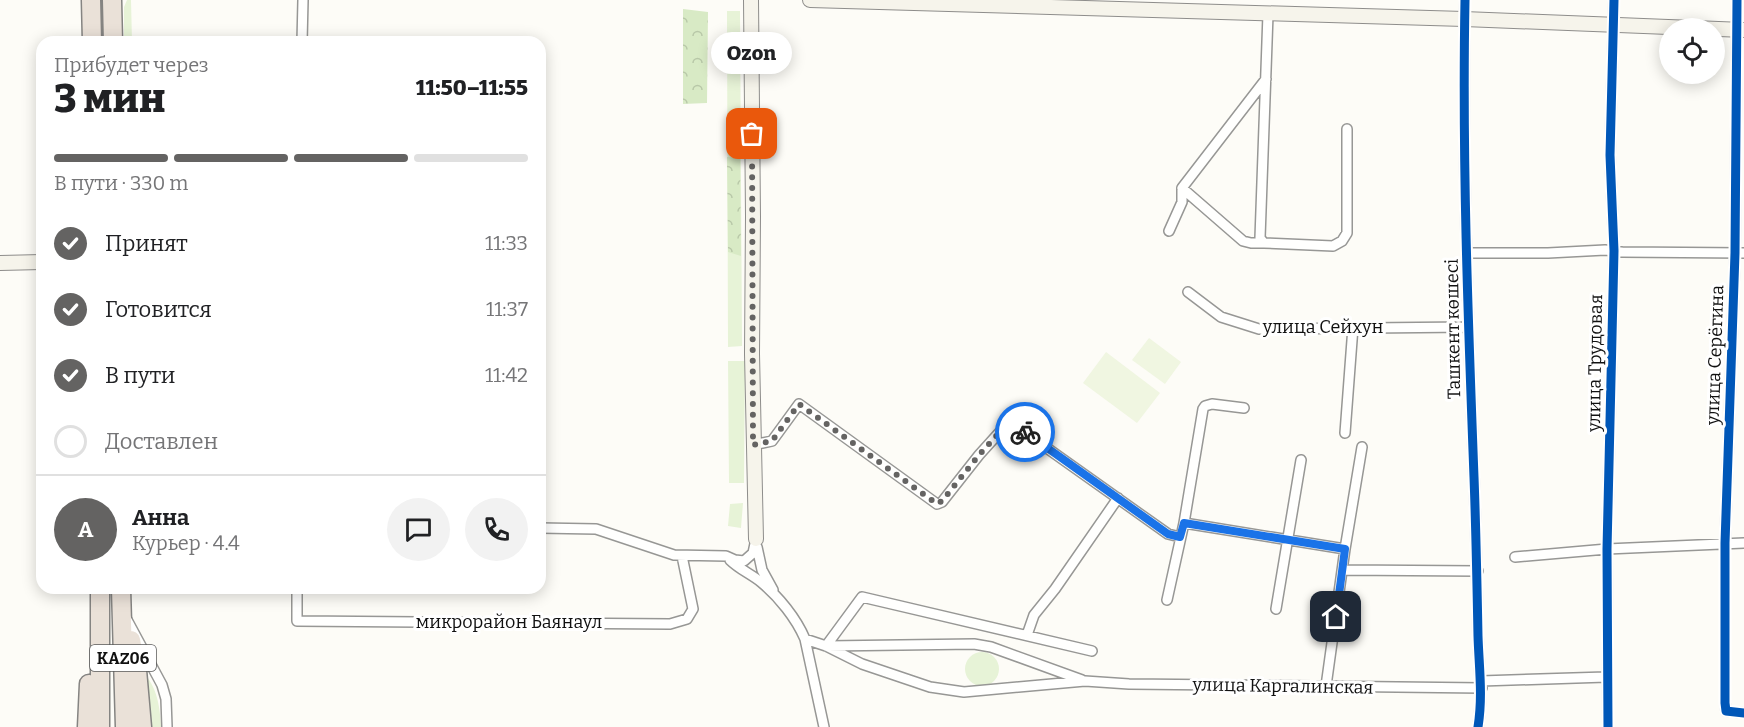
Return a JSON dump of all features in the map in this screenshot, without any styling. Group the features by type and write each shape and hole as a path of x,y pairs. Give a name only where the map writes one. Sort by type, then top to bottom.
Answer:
{"highway":[{"path":"91,0 92,36"},
{"path":"113,36 114,3"},
{"path":"87,727 90,672 100,594"},
{"name":"KАZ06","path":"100,594 100,727"},
{"name":"KАZ06","path":"121,594 125,727"},
{"path":"122,594 137,670 142,727"}],"main road":[{"path":"751,0 753,445 756,539"},
{"path":"810,0 1740,29"},
{"path":"0,263 36,262"}],"street":[{"path":"302,36 303,0"},
{"name":"Ташкент көшесі","path":"1465,0 1464,141 1468,327 1481,685 1478,727"},
{"name":"улица Трудовая","path":"1608,727 1607,549 1614,251 1610,155 1614,0"},
{"name":"улица Серёгина","path":"1737,0 1740,29 1740,253 1725,543 1725,703 1726,711 1744,713"},
{"path":"1264,243 1260,238 1268,14"},
{"path":"1169,231 1182,202 1182,188 1266,79"},
{"path":"1182,188 1243,241 1333,246 1342,241 1347,232 1347,129"},
{"path":"1468,253 1614,251 1740,253"},
{"name":"улица Сейхун","path":"1188,292 1221,316 1246,326 1273,329 1468,327"},
{"path":"1345,433 1353,327"},
{"path":"753,445 772,441 799,404 937,504 1007,424 1013,424 1168,534 1180,537"},
{"path":"1167,600 1184,523 1203,409 1212,404 1244,408"},
{"path":"1326,686 1362,447"},
{"path":"1276,609 1301,460"},
{"path":"1028,635 1034,615 1055,590 1118,498"},
{"path":"1184,523 1345,549"},
{"path":"546,528 596,529 682,556 726,556 744,561 753,553 756,539"},
{"path":"756,539 762,570 805,639 824,727"},
{"path":"1515,557 1607,549 1744,543"},
{"name":"микрорайон Баянаул","path":"297,594 297,621 670,624 687,619 693,609 682,556"},
{"path":"726,556 761,582 781,602"},
{"path":"1343,570 1478,571"},
{"path":"826,646 862,597 1092,651"},
{"path":"126,618 162,685 166,699 167,727"},
{"path":"805,639 826,646 862,664 930,687 964,692 1085,681"},
{"path":"826,646 974,644 991,647 1085,681"},
{"name":"улица Каргалинская","path":"1085,681 1129,684 1326,686 1481,685 1606,677"}],"green space":[{"path":"127,0 131,0 132,36 124,36 124,7"},
{"path":"683,9 708,12 707,103 683,104"},
{"path":"727,11 740,11 742,346 728,347"},
{"path":"727,157 740,158 741,256 728,252"},
{"path":"1149,338 1181,362 1165,384 1132,360"},
{"path":"1106,352 1160,393 1137,423 1083,383"},
{"path":"728,361 745,361 744,483 729,483"},
{"path":"743,503 741,528 728,526 730,504"},
{"path":"982,652 994,657 999,669 994,681 982,686 970,681 965,669 970,657"},
{"path":"142,671 157,697 161,727 148,727"}],"cycle path":[{"path":"1465,0 1465,179 1480,682 1478,727"},
{"path":"1608,727 1607,549 1614,251 1610,155 1614,0"},
{"path":"1737,0 1735,253 1725,543 1725,703 1726,711 1744,713"}],"way so far":[{"path":"752,134 753,445 772,441 799,404 937,504 1007,424 1013,424 1025,432"}],"place":[{"name":"Ozon","path":"752,134"}],"route":[{"path":"1025,432 1168,534 1180,537 1184,523 1345,549 1336,617"}]}
